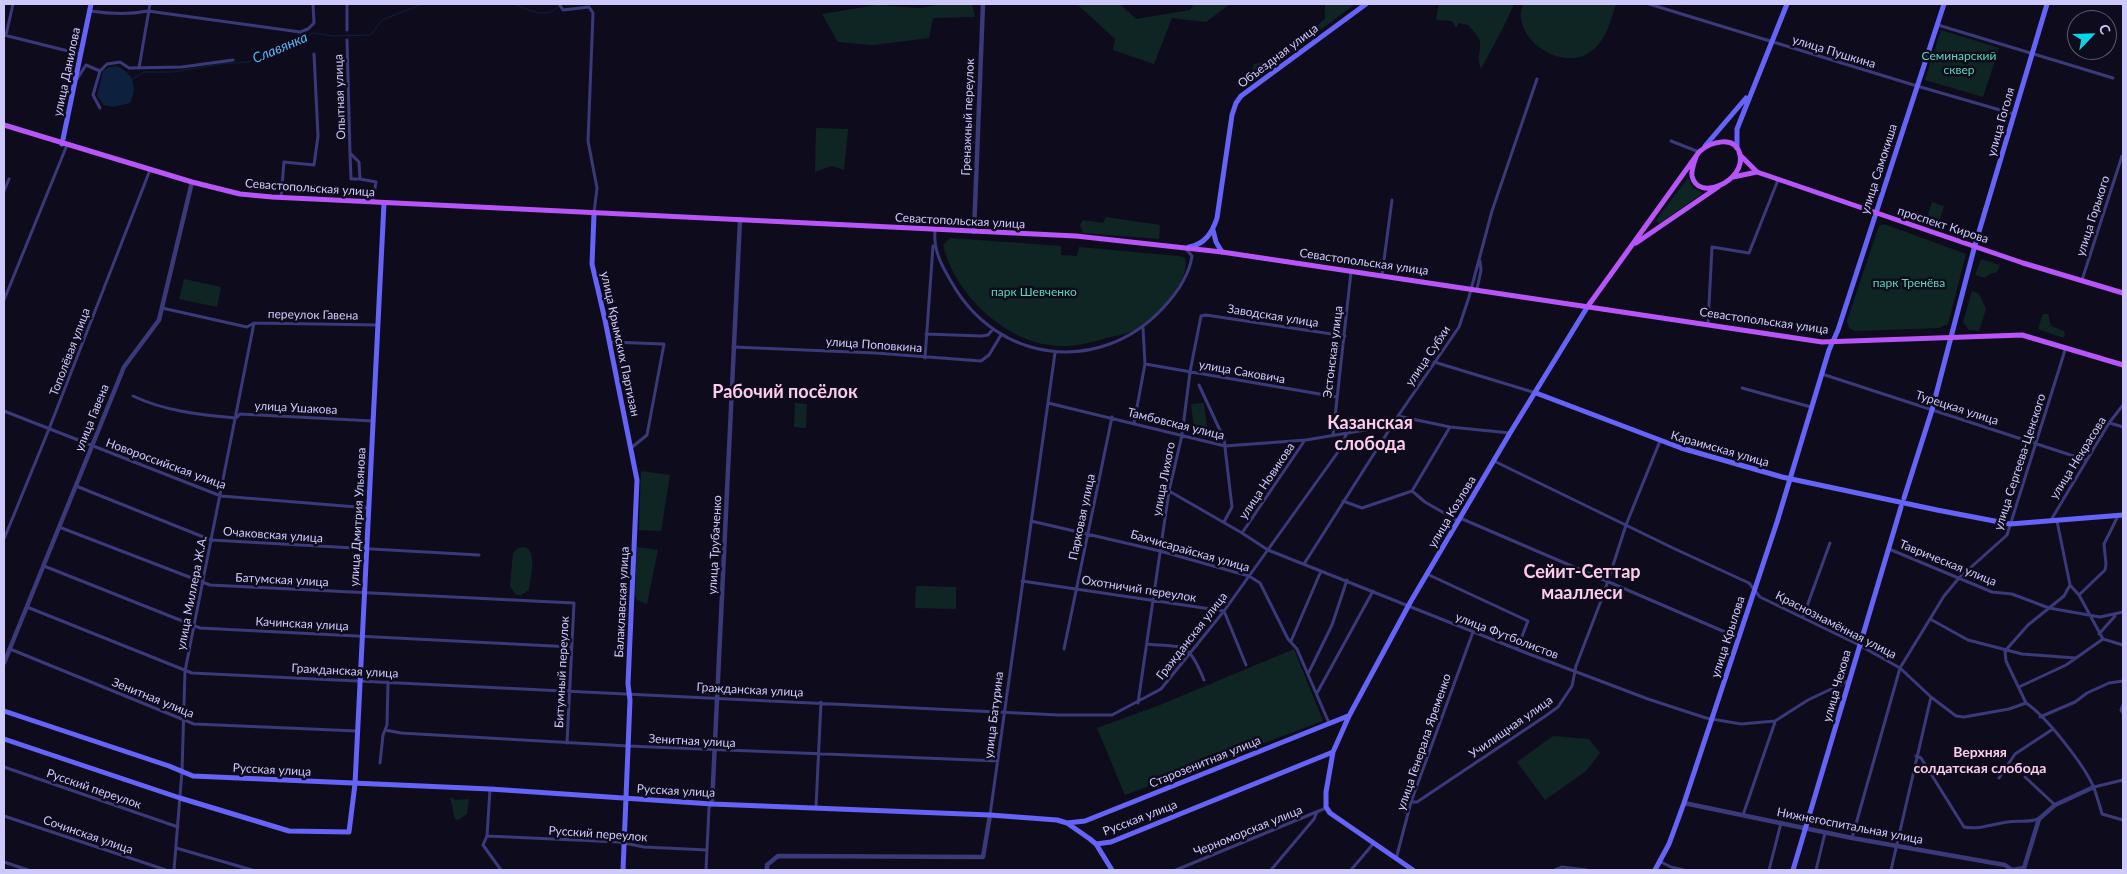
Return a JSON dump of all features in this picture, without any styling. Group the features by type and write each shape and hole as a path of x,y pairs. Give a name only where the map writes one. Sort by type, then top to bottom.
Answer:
{"main road":[{"name":"улица Данилова","path":"64,145 91,4"},
{"name":"Объездная улица","path":"1213,230 1217,218 1232,115 1236,103 1241,96 1366,4"},
{"path":"1750,94 1697,154 1692,174 1696,184 1708,188 1719,186 1732,177 1739,167 1741,156 1737,148 1737,129 1786,4"},
{"name":"улица Самокиша","path":"1834,341 1944,4"},
{"name":"улица Гоголя","path":"1975,245 2047,4"},
{"name":"Севастопольская улица","path":"4,126 150,170 240,194 372,203 1076,236 1222,252 1474,288 1804,339 1834,341 2011,334 2029,336 2123,365"},
{"path":"1705,146 1713,142 1725,141 1737,148"},
{"name":"улица Козлова","path":"1326,807 1326,792 1333,752 1339,737 1408,606 1510,433 1588,306 1634,245 1697,154"},
{"name":"проспект Кирова","path":"1741,156 1757,172 1778,180 1975,245 2023,263 2123,293"},
{"path":"1732,177 1757,172"},
{"name":"улица Козлова","path":"1634,245 1719,186"},
{"name":"улица Дмитрия Ульянова","path":"180,798 289,831 348,832 355,784 384,203"},
{"name":"улица Крымских Партизан","path":"594,214 592,264 631,448"},
{"path":"1650,220 1654,226 1660,228"},
{"path":"1185,248 1202,243 1213,230"},
{"path":"1213,230 1216,242 1222,252"},
{"path":"1904,498 1932,410 1975,245"},
{"name":"улица Крылова","path":"1655,870 1661,862 1684,803 1834,341"},
{"name":"Караимская улица","path":"1536,393 1660,441 1736,465 2010,524 2121,515"},
{"name":"Балаклавская улица","path":"623,870 628,746 628,684 637,480 631,448"},
{"name":"улица Чехова","path":"1794,870 1901,507"},
{"name":"Русская улица","path":"4,711 193,776 490,789 712,804 990,815 1056,820 1067,823 1082,832 1096,844 1103,844 1333,752"},
{"name":"Старозенитная улица","path":"1067,823 1085,821 1349,716"},
{"name":"Бахчисарайская улица","path":"1330,724 1337,729 1339,737"},
{"path":"4,740 180,798"},
{"path":"1326,807 1334,816 1412,870"},
{"path":"1082,832 1082,824 1085,821"},
{"path":"1096,844 1112,870"},
{"path":"1100,853 1103,844"}],"street":[{"path":"13,4 5,35 80,54"},
{"path":"138,68 150,4"},
{"path":"90,11 124,15 148,11 300,32 308,29 314,23 313,4"},
{"path":"347,4 347,30"},
{"path":"559,4 563,10 586,6 594,12 588,141 597,188 594,214"},
{"name":"Гренажный переулок","path":"974,232 983,4"},
{"name":"улица Пушкина","path":"1649,4 2014,114"},
{"path":"1938,25 2113,78"},
{"name":"Опытная улица","path":"347,40 351,179 376,182 372,203"},
{"path":"281,198 284,162 314,165 318,136 314,54"},
{"path":"100,108 93,95 100,71 107,64 120,62 129,68 182,67 234,60"},
{"path":"75,81 86,66 100,71"},
{"path":"1474,288 1481,270 1479,260 1492,211 1528,100 1537,79"},
{"path":"1671,141 1697,154"},
{"path":"4,300 64,145"},
{"name":"Опытная улица","path":"350,153 359,162 360,179"},
{"name":"улица Горького","path":"2082,280 2122,156"},
{"name":"Тополёвая улица","path":"4,539 150,170"},
{"path":"4,191 9,179"},
{"path":"1708,324 1712,247 1749,253 1778,180"},
{"name":"улица Гавена","path":"4,663 124,367 159,320 192,182"},
{"path":"1382,275 1392,200"},
{"name":"улица Трубаченко","path":"706,870 718,697 740,220"},
{"path":"925,358 934,230"},
{"path":"934,243 939,258 960,296 976,315 1001,335 1019,344 1055,353 1098,347 1119,340 1143,328 1171,300 1186,277 1192,256 1185,248"},
{"name":"улица Субхи","path":"1304,564 1398,416 1459,327 1474,288 1473,281 1476,278 1479,260"},
{"name":"Эстонская улица","path":"1333,435 1351,271"},
{"name":"переулок Гавена","path":"162,308 247,327 254,323 378,325"},
{"name":"Заводская улица","path":"1200,318 1206,315 1345,336"},
{"name":"улица Лихого","path":"1138,703 1169,491 1182,435 1190,372 1200,318"},
{"name":"улица Миллера Ж.А.","path":"174,870 182,772 185,671 204,583 254,323"},
{"path":"1134,423 1145,364 1143,328"},
{"path":"926,334 982,336 988,334 993,329"},
{"name":"улица Поповкина","path":"733,347 876,353 981,361 989,355 1001,335"},
{"path":"610,342 664,344 648,435 631,448"},
{"name":"улица Сергеева-Ценского","path":"1852,838 1900,668 1944,596 1959,578 2007,535 2066,347"},
{"name":"улица Батурина","path":"767,870 767,865 778,856 983,858 1055,353"},
{"name":"Караимская улица","path":"1434,362 1536,393"},
{"name":"улица Саковича","path":"1145,364 1337,397"},
{"name":"Турецкая улица","path":"1822,374 2036,442 2086,460"},
{"path":"1199,385 1224,439 1232,507 1224,522"},
{"path":"1742,388 1811,407"},
{"name":"улица Ушакова","path":"133,396 147,403 205,415 236,418 240,414 373,421"},
{"name":"Тамбовская улица","path":"1048,403 1112,417 1225,446 1306,440 1391,427"},
{"name":"улица Некрасова","path":"2050,521 2109,423 2123,405"},
{"name":"Новороссийская улица","path":"4,412 221,496 369,508"},
{"path":"1398,416 1450,427 1510,433"},
{"name":"Парковая улица","path":"1064,650 1112,417"},
{"path":"2109,423 2123,427"},
{"path":"1343,501 1362,508 1412,491 1450,427"},
{"name":"Гражданская улица","path":"26,607 192,673 822,702 1059,715 1112,715 1161,690 1224,611 1338,452 1347,433"},
{"name":"улица Новикова","path":"1242,533 1306,440"},
{"name":"Училищная улица","path":"1411,802 1424,798 1558,707 1572,686 1575,672 1626,525 1660,441"},
{"name":"Краснознамённая улица","path":"1494,460 1749,583 1760,596 1859,645 1900,668 1931,698 1956,716 1964,717 2021,706 2026,703"},
{"name":"Очаковская улица","path":"75,486 211,540 479,555"},
{"name":"улица Футболистов","path":"1169,491 1224,522 1268,550 1347,580 1517,650 1648,699 1712,719 1735,723 1757,724 1775,722 1808,700 1849,681"},
{"path":"1412,491 1425,502 1459,519 1739,638"},
{"path":"2079,595 2105,570 2104,544 2121,515"},
{"name":"улица Некрасова","path":"2057,520 2070,585"},
{"name":"Бахчисарайская улица","path":"1031,521 1160,551 1249,576 1260,583 1309,672 1330,724"},
{"name":"Батумская улица","path":"59,526 204,583 574,603"},
{"path":"1803,617 1830,543"},
{"name":"Таврическая улица","path":"1889,549 1992,592 2012,594 2049,608 2100,617 2123,612"},
{"name":"Качинская улица","path":"43,566 195,626 572,647"},
{"path":"1291,642 1321,571"},
{"path":"1427,574 1528,621 1517,650"},
{"path":"1309,672 1332,625 1347,580"},
{"name":"Охотничий переулок","path":"1022,581 1224,611"},
{"path":"2123,645 2103,639 2079,595 2070,585 2064,596 2028,625 2006,648 2004,656 2026,703 2053,729 2094,786 2102,814 2123,820"},
{"path":"1317,694 1373,591"},
{"name":"Битумный переулок","path":"568,743 574,603"},
{"path":"1224,611 1246,665"},
{"name":"Таврическая улица","path":"2099,634 2116,615"},
{"path":"1930,619 1968,640 2006,648 2022,654 2076,658"},
{"name":"улица Генерала Яременко","path":"1396,859 1411,802 1473,632"},
{"path":"2019,687 2066,665 2103,639"},
{"path":"1147,644 1182,647 1191,652 1204,680"},
{"name":"Зенитная улица","path":"10,648 194,724 357,731"},
{"path":"2040,717 2075,702 2087,693 2109,683 2123,681"},
{"path":"380,763 383,735 386,730 388,682"},
{"path":"1891,870 1931,698"},
{"path":"816,807 822,702"},
{"path":"2123,705 2121,710 2123,713"},
{"path":"1743,816 1775,722"},
{"path":"1999,778 2015,754 2053,729"},
{"name":"Зенитная улица","path":"386,730 401,733 568,743 818,755 998,761"},
{"path":"1916,756 1921,758 1964,827 1992,826 2009,821 2026,822 2039,819 2055,805 2094,786 2123,780"},
{"name":"Русский переулок","path":"4,767 178,827"},
{"path":"2025,777 2055,805"},
{"path":"490,789 487,836 483,845 501,870"},
{"name":"Нижнегоспитальная улица","path":"1684,803 1824,833 2006,865 2012,870"},
{"name":"Черноморская улица","path":"1176,870 1183,869 1326,807"},
{"path":"1271,870 1317,812"},
{"name":"Сочинская улица","path":"4,816 166,870"},
{"path":"2012,870 2024,868 2039,819"},
{"path":"1769,870 1782,823"},
{"path":"1816,870 1824,833"},
{"name":"Русский переулок","path":"487,836 624,843 644,847 707,850"},
{"path":"1351,870 1373,844"},
{"path":"176,848 252,870"},
{"path":"4,862 28,870"},
{"path":"1661,862 1678,870 1684,870"},
{"path":"1555,870 1562,867 1587,870"}],"green space":[{"path":"972,4 975,17 933,18 929,38 873,45 838,42 822,14 877,5 919,8 938,5"},
{"path":"1077,4 1120,4 1136,19 1190,10 1194,4 1230,4 1206,22 1172,18 1154,64 1113,50 1115,39"},
{"path":"1325,4 1355,4 1253,81 1250,74 1254,64 1276,59 1325,19"},
{"path":"1439,4 1514,4 1481,69 1479,57 1480,41 1477,36 1468,25 1459,23 1456,28 1452,21 1436,20"},
{"path":"1523,4 1616,4 1602,39 1594,49 1584,55 1573,58 1550,54 1531,40 1521,19"},
{"name":"Семинарский сквер","path":"1941,30 1999,48 1983,97 1925,80"},
{"path":"816,128 848,129 844,170 832,166 815,172"},
{"path":"1688,178 1693,188 1703,193 1659,224 1656,220"},
{"path":"1932,202 1944,206 1938,225 1926,221"},
{"path":"1106,217 1160,225 1159,239 1083,233 1080,225 1083,220 1103,223"},
{"name":"парк Тренёва","path":"1884,224 1966,254 1948,324 1939,328 1855,331 1849,328 1847,321 1879,226"},
{"name":"парк Шевченко","path":"950,238 1061,246 1061,255 1077,256 1079,247 1179,256 1185,258 1186,263 1180,282 1168,300 1138,328 1126,334 1087,343 1059,346 1040,343 1021,336 986,314 959,282 949,264 943,245"},
{"path":"1981,259 2000,265 1997,272 1985,278 1975,275"},
{"path":"184,279 221,287 217,307 179,299"},
{"path":"1972,291 1979,294 1986,309 1979,331 1969,330 1963,322"},
{"path":"2043,314 2048,314 2051,326 2064,331 2064,338 2038,329"},
{"path":"795,403 807,404 806,428 794,427"},
{"path":"1204,403 1207,428 1194,429 1191,404"},
{"path":"641,471 670,475 661,531 639,530"},
{"path":"525,547 529,550 532,560 529,590 521,595 516,595 510,586 513,553 518,548"},
{"path":"637,547 658,550 647,604 637,600 635,595"},
{"path":"916,586 956,587 956,609 915,608"},
{"path":"1294,649 1323,721 1125,795 1097,728 1160,705"},
{"path":"1553,736 1589,739 1600,753 1586,771 1545,800 1517,762"},
{"path":"450,797 455,800 469,799 467,814 458,820 455,819"}],"water":[{"path":"117,66 127,72 133,81 134,91 130,103 113,107 104,105 97,96 103,71 109,67"}],"waterway":[{"name":"Славянка","path":"131,80 144,72 173,72 220,64 248,62 289,47 313,33 334,36 371,35 382,20 422,4"},
{"name":"Славянка","path":"514,4 530,11 542,13 548,13 558,7"}],"district":[{"name":"Рабочий посёлок","path":"785,392"},
{"name":"Казанская слобода","path":"1370,433"},
{"name":"Сейит-Сеттар мааллеси","path":"1582,582"},
{"name":"Верхняя солдатская слобода","path":"1980,760"}]}
